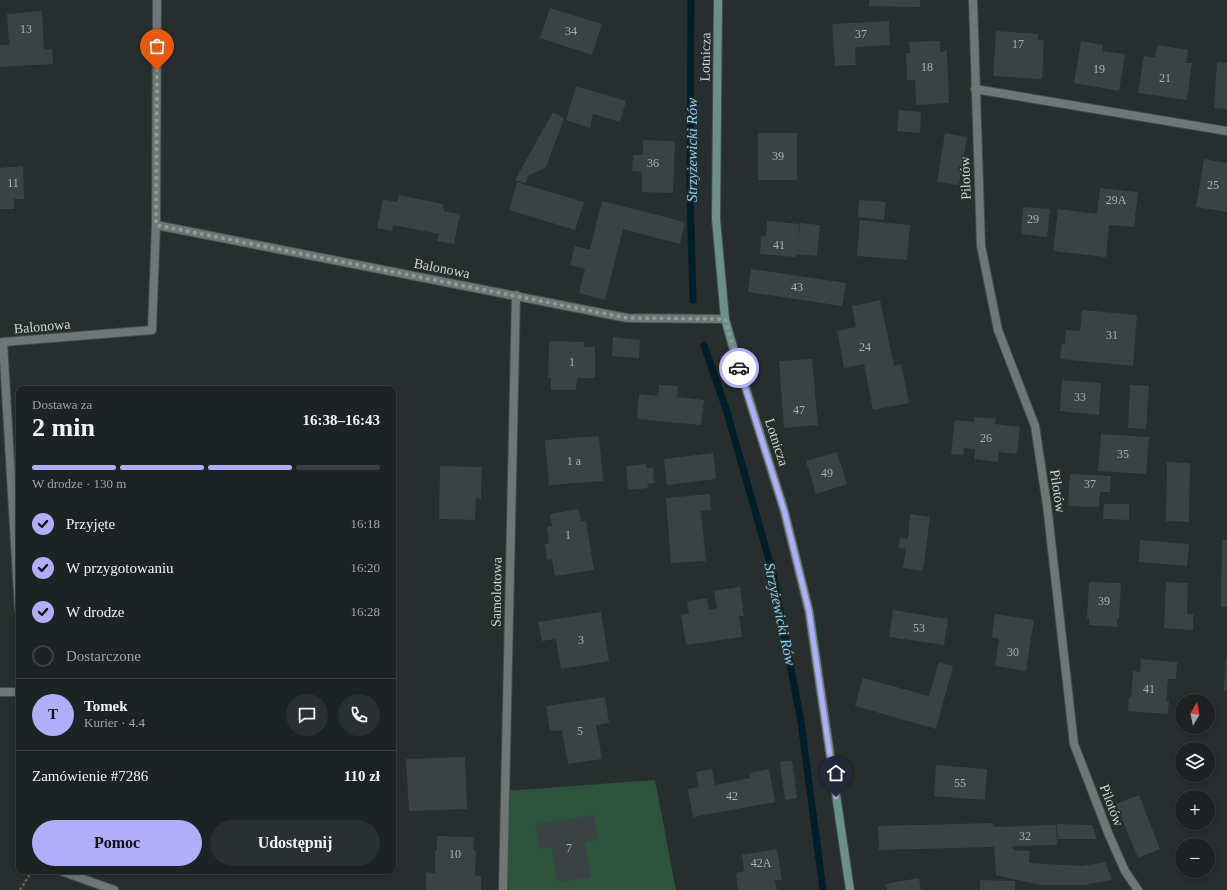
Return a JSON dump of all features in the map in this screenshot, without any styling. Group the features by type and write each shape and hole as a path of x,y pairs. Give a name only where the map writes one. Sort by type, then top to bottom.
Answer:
{"street":[{"name":"Balonowa","path":"16,566 1,342 152,330 156,225 157,0"},
{"name":"Lotnicza","path":"718,0 716,219 725,319 784,510 809,611 850,890"},
{"name":"Pilotów","path":"973,0 981,246 998,330 1035,426 1047,504 1074,744 1109,835 1125,871 1138,890"},
{"path":"975,89 1227,131"},
{"name":"Balonowa","path":"156,225 627,318 725,319"},
{"name":"Samolotowa","path":"503,890 516,295"},
{"path":"0,692 16,692"},
{"path":"69,874 114,890"}],"path":[{"path":"20,890 30,874"}],"green space":[{"path":"655,780 676,890 503,890 505,791"}],"building":[{"path":"869,0 920,0 920,7 869,6"},
{"path":"550,8 602,24 592,55 540,38"},
{"path":"42,11 44,50 52,49 53,64 0,67 0,45 9,45 7,14"},
{"path":"889,21 890,45 855,47 856,65 835,66 832,24"},
{"path":"996,31 1038,34 1038,40 1044,40 1042,79 993,76"},
{"path":"940,41 940,52 947,51 949,103 916,105 915,80 907,80 906,53 910,53 909,42"},
{"path":"1081,41 1103,45 1102,51 1125,54 1119,91 1074,83"},
{"path":"1157,45 1188,50 1186,63 1192,63 1187,100 1138,93 1144,56 1155,58"},
{"path":"1217,62 1227,63 1227,109 1214,108"},
{"path":"576,86 626,101 620,122 593,114 590,128 566,120"},
{"path":"899,110 921,112 920,133 897,131"},
{"path":"553,112 564,118 546,167 528,176 526,183 515,180"},
{"path":"758,133 797,133 797,180 758,180"},
{"path":"945,133 967,137 959,185 937,182"},
{"path":"643,140 675,141 673,193 642,192 642,172 632,171 633,155 643,155"},
{"path":"1204,159 1227,163 1227,212 1196,207"},
{"path":"23,166 24,199 14,199 14,209 0,209 0,168"},
{"path":"517,182 584,202 575,230 509,210"},
{"path":"1100,188 1138,192 1134,227 1109,225 1106,257 1053,251 1058,209 1097,214"},
{"path":"399,195 443,204 444,211 460,214 454,244 437,241 439,234 393,225 392,231 377,228 383,199 397,202"},
{"path":"859,200 886,202 884,220 858,217"},
{"path":"602,201 685,222 680,244 623,229 605,300 579,293 585,269 570,265 575,246 590,250"},
{"path":"1023,207 1050,209 1047,237 1021,234"},
{"path":"860,220 910,225 907,260 857,256"},
{"path":"767,221 799,224 798,239 800,223 820,225 817,256 796,254 796,257 760,254 761,236 766,236"},
{"path":"751,269 846,283 842,306 748,292"},
{"path":"880,300 894,366 901,364 909,403 873,410 864,364 844,368 837,331 856,327 852,306"},
{"path":"1082,310 1137,315 1133,366 1060,359 1062,344 1065,344 1066,330 1080,331"},
{"path":"613,337 640,340 639,358 612,356"},
{"path":"549,341 584,342 584,347 595,347 595,378 577,378 576,390 551,390 551,378 548,378"},
{"path":"812,359 818,425 784,428 779,361"},
{"path":"1062,380 1101,383 1099,415 1060,411"},
{"path":"659,385 678,386 677,397 704,400 701,425 637,419 639,394 658,396"},
{"path":"1130,385 1149,386 1146,429 1128,428"},
{"path":"974,417 996,419 995,424 1020,427 1017,454 999,452 998,462 974,459 975,449 964,448 963,455 951,454 955,420 974,422"},
{"path":"1101,434 1149,437 1146,474 1098,471"},
{"path":"599,436 603,481 549,485 545,440"},
{"path":"837,452 847,484 816,494 806,461"},
{"path":"713,453 716,479 667,485 664,459"},
{"path":"1167,462 1190,463 1189,522 1166,521"},
{"path":"646,464 646,468 653,468 654,483 647,484 648,488 628,490 626,466"},
{"path":"440,466 482,467 481,499 476,498 475,520 439,519"},
{"path":"1070,474 1111,476 1110,492 1100,492 1099,507 1068,506"},
{"path":"710,494 711,510 701,511 706,561 671,563 666,498"},
{"path":"1104,504 1129,504 1129,520 1103,519"},
{"path":"579,509 581,521 586,521 594,570 555,576 552,559 547,560 545,544 549,543 547,527 552,526 550,514"},
{"path":"910,514 930,517 923,571 903,568 906,549 899,548 900,538 908,539"},
{"path":"1140,540 1189,544 1187,566 1139,562"},
{"path":"1222,540 1227,540 1227,607 1221,607"},
{"path":"1089,582 1121,583 1119,619 1117,619 1117,627 1089,625 1089,618 1087,618"},
{"path":"1166,582 1188,583 1187,614 1193,614 1193,630 1164,628"},
{"path":"740,587 744,616 739,616 742,637 686,645 681,615 689,613 687,601 707,598 709,610 717,609 714,591"},
{"path":"893,610 948,619 944,645 889,637"},
{"path":"601,612 609,661 561,669 556,639 542,641 538,622"},
{"path":"995,614 1034,620 1026,671 995,666 999,639 992,637"},
{"path":"1141,659 1177,662 1176,679 1168,679 1166,701 1169,701 1168,714 1128,711 1129,698 1131,698 1133,671 1140,672"},
{"path":"1226,659 1227,691 1224,691"},
{"path":"939,662 953,666 936,729 855,706 863,678 929,696"},
{"path":"605,697 609,723 596,725 602,759 568,764 562,730 550,731 546,706"},
{"path":"465,757 467,809 409,811 406,759"},
{"path":"792,761 797,798 785,800 780,762"},
{"path":"936,765 987,769 985,800 934,796"},
{"path":"712,769 715,785 750,778 749,773 769,769 775,802 693,817 688,789 699,787 696,772"},
{"path":"1139,795 1160,849 1138,858 1116,804"},
{"path":"594,815 598,840 585,842 591,877 557,882 552,847 539,849 535,824"},
{"path":"993,823 994,827 1056,825 1057,845 1012,846 1013,850 1030,851 1029,863 1082,866 1105,862 1112,880 1084,885 1041,885 996,875 994,847 879,850 878,826"},
{"path":"1057,824 1092,825 1097,839 1058,839"},
{"path":"437,836 474,837 473,851 476,851 475,876 481,876 481,890 426,890 426,872 435,873 435,850 437,850"},
{"path":"777,849 782,880 775,880 777,890 738,890 736,873 744,871 742,855"},
{"path":"919,878 921,890 887,890 885,884"},
{"path":"980,880 1015,881 1015,890 980,890"}],"waterway":[{"name":"Strzyżewicki Rów","path":"691,0 690,192 693,300"},
{"name":"Strzyżewicki Rów","path":"704,345 727,412 773,574 801,722 823,890"}],"way so far":[{"path":"157,70 156,225 627,318 725,319 739,368"}],"route":[{"path":"739,368 784,510 809,611 836,797"}]}
